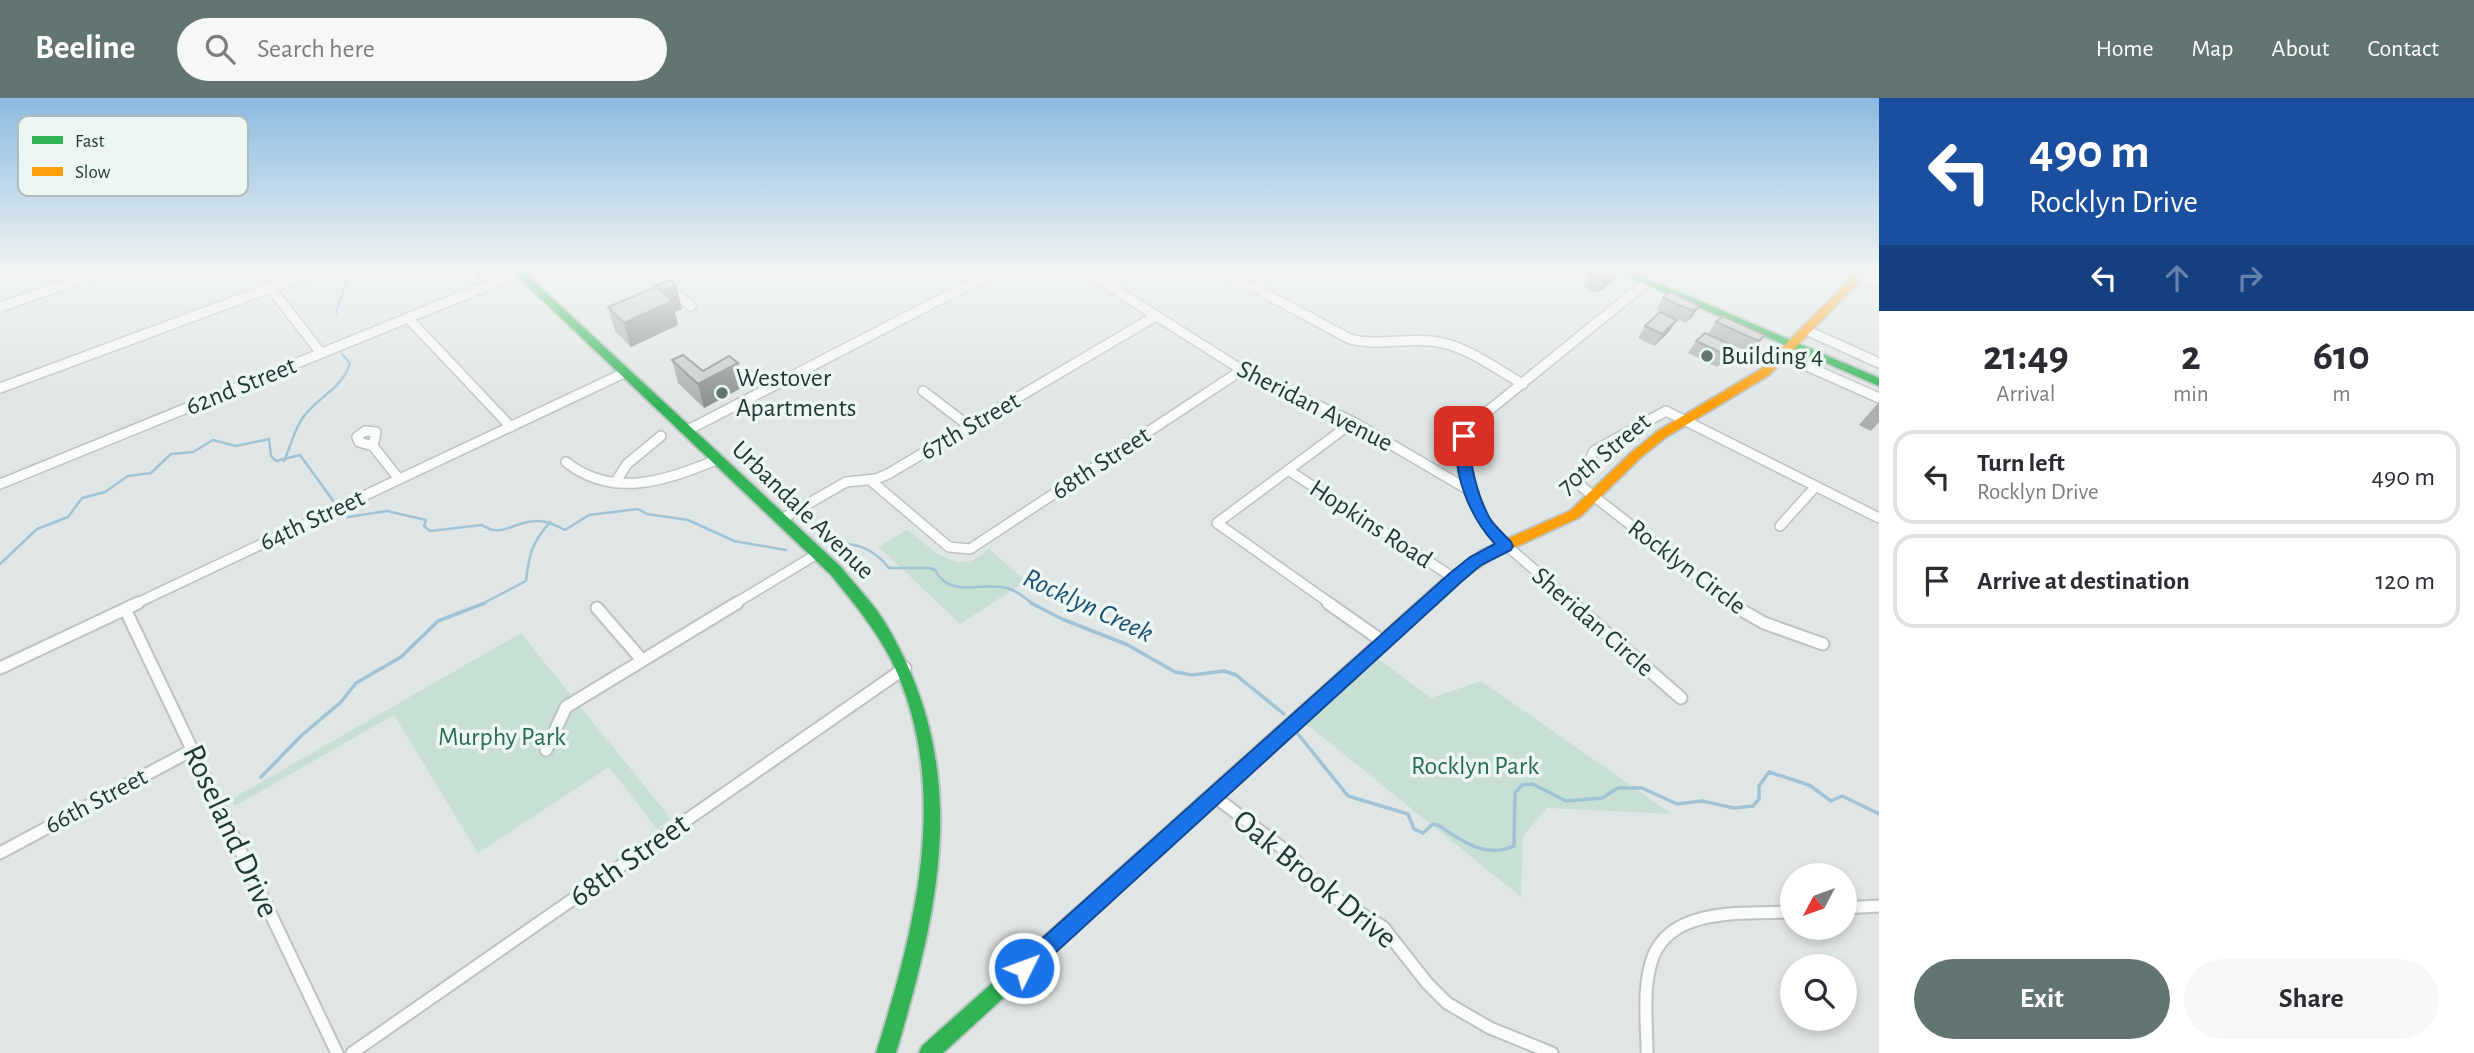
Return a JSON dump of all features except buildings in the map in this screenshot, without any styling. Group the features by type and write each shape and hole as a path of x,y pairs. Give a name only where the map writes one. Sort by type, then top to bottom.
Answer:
{"street":[{"path":"0,388 190,317"},
{"path":"294,317 321,353"},
{"name":"62nd Street","path":"0,484 411,317"},
{"name":"Urbandale Avenue","path":"565,317 857,595 889,639 905,667 922,712 930,749 935,786 933,853 923,925 903,1004 886,1053"},
{"path":"686,431 907,317"},
{"name":"Sheridan Avenue","path":"1154,317 1242,370 1353,422 1474,493"},
{"name":"67th Street","path":"780,520 846,482 870,480 888,474 1154,317"},
{"path":"1312,317 1350,339 1373,345 1420,341 1442,343 1522,383 1600,317"},
{"path":"1736,317 1879,382"},
{"name":"70th Street","path":"929,1053 1454,578 1475,561 1575,514 1636,455 1662,434 1752,381 1819,317"},
{"path":"408,318 466,383 511,426"},
{"path":"1794,342 1879,363"},
{"path":"1794,342 1879,374"},
{"path":"1794,342 1879,398"},
{"name":"68th Street","path":"870,480 942,542 959,550 975,547 1242,370"},
{"name":"64th Street","path":"0,668 624,373"},
{"name":"Sheridan Circle","path":"1522,383 1472,424 1464,436 1462,454 1484,522 1506,546 1681,698"},
{"path":"923,391 969,426"},
{"path":"1594,496 1582,487 1580,481 1591,454 1661,411 1666,411 1879,518"},
{"path":"1353,422 1217,523 1385,643"},
{"path":"615,483 627,464 661,436"},
{"path":"373,446 399,480"},
{"path":"566,462 585,474 628,485 650,483 716,460"},
{"name":"Hopkins Road","path":"1288,470 1454,578"},
{"path":"1780,526 1816,486"},
{"name":"Rocklyn Circle","path":"1594,496 1728,602 1765,623 1824,644"},
{"path":"546,750 566,706 817,554"},
{"path":"597,608 642,660"},
{"name":"Roseland Drive","path":"125,609 337,1053"},
{"name":"68th Street","path":"352,1053 905,667"},
{"name":"66th Street","path":"0,853 192,750"},
{"name":"Oak Brook Drive","path":"1214,796 1239,819 1287,852 1314,884 1330,896 1373,919 1391,934 1421,976 1454,1009 1491,1028 1552,1053"},
{"path":"1857,907 1879,906"},
{"path":"1647,1053 1653,955 1668,933 1684,923 1703,918 1780,913"}],"green space":[{"path":"907,529 936,552 953,561 970,561 989,549 1026,581 960,624 879,547"},
{"name":"Murphy Park","path":"521,633 671,819 657,829 609,767 478,853 394,715 235,806 232,799"},
{"name":"Rocklyn Park","path":"1372,654 1431,698 1481,681 1672,814 1547,808 1523,836 1521,897 1310,727 1298,722"}],"waterway":[{"path":"285,459 304,416 347,372 350,363 342,354"},
{"name":"Rocklyn Creek","path":"0,564 37,529 68,517 82,498 105,492 128,476 151,473 171,454 193,452 213,440 236,446 269,439 271,456 276,461 285,459"},
{"name":"Rocklyn Creek","path":"285,459 300,455 334,502"},
{"name":"Rocklyn Creek","path":"549,523 565,530 589,515 638,509 647,514 688,520 734,541 786,550"},
{"name":"Rocklyn Creek","path":"340,513 348,517 387,511 426,520 424,526 430,531 482,525 492,530 500,530 527,522 549,523"},
{"path":"482,604 526,581 532,549 549,523"},
{"name":"Rocklyn Creek","path":"835,544 851,544 865,548 878,556 889,568 930,568 935,570 941,579 958,587 989,586 1010,589 1033,604"},
{"path":"261,777 302,735 341,702 356,683 401,657 438,621 485,603"},
{"name":"Rocklyn Creek","path":"1031,603 1062,619 1128,645 1175,672 1192,675 1224,671 1236,675 1284,714"},
{"name":"Rocklyn Creek","path":"1298,734 1348,796 1408,814 1414,829 1423,833 1433,824 1438,825 1465,842 1484,849 1514,846 1515,793 1522,785 1533,784 1566,801 1602,798 1618,788 1642,788 1677,804 1702,801 1734,808 1753,806 1759,799 1759,786 1769,772 1809,785 1831,801 1842,796 1879,814"}],"traffic: fast":[{"path":"565,317 836,571 879,625 906,676 923,728 931,782 932,836 916,946 886,1053"},
{"path":"1727,317 1879,382"},
{"path":"929,1053 1454,578 1473,564"}],"traffic: slow":[{"path":"1473,564 1487,554 1575,514 1636,455 1662,434 1765,372 1819,317"}],"place":[{"name":"Building 4","path":"1707,356"},
{"name":"Westover Apartments","path":"722,393"}],"route":[{"path":"1024,968 1454,578 1475,561 1506,546 1491,532 1478,508 1462,454 1464,436"}]}
